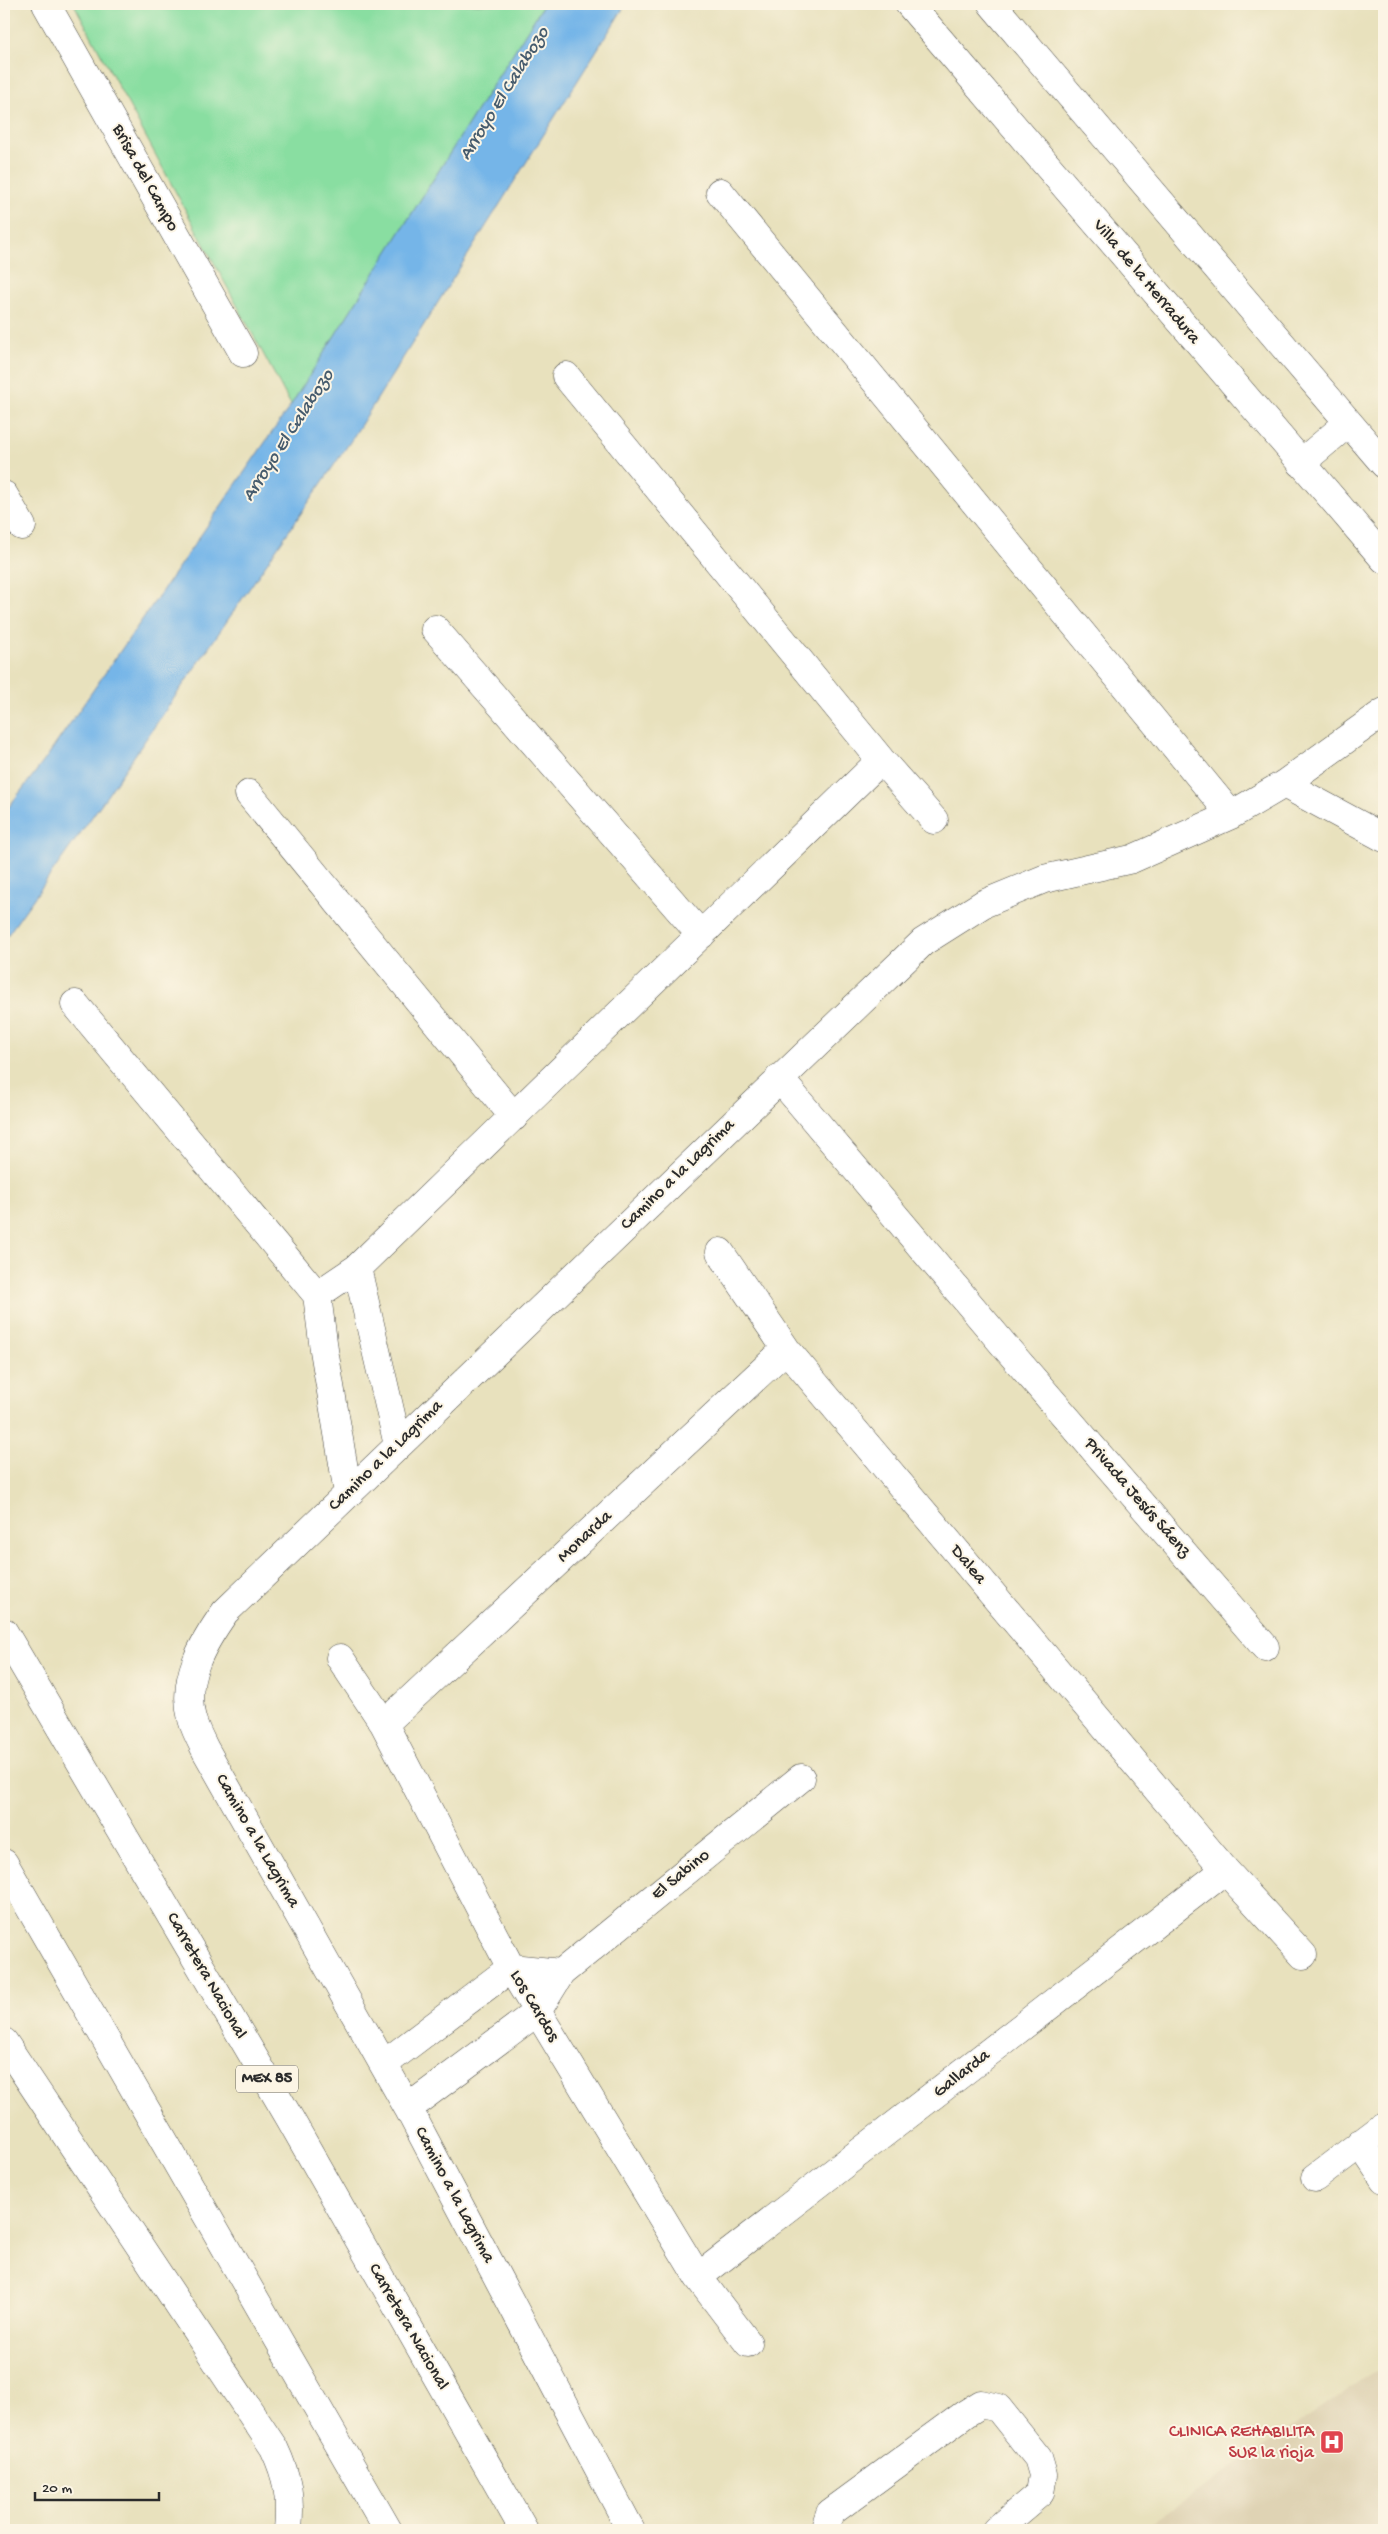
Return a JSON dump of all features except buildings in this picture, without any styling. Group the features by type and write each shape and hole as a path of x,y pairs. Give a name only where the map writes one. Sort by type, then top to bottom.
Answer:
{"main road":[{"name":"Brisa del Campo","path":"46,4 243,353"},
{"name":"Villa de la Herradura","path":"910,4 1301,464 1383,554"},
{"path":"992,4 1384,464"},
{"path":"720,192 1231,815"},
{"path":"566,376 882,760 934,820"},
{"path":"1301,464 1348,423"},
{"path":"4,495 22,526"},
{"path":"435,629 701,935"},
{"name":"Camino a la Lagrima","path":"630,2529 408,2108 206,1751 192,1720 188,1696 193,1671 204,1641 225,1612 779,1078 923,942 983,904 1044,879 1132,859 1231,815 1284,784 1384,712"},
{"path":"318,1295 358,1268 882,760"},
{"path":"1284,784 1384,838"},
{"path":"248,794 514,1117"},
{"path":"75,1004 318,1295 324,1350 348,1493"},
{"name":"Privada Jesús Sáenz","path":"779,1078 1008,1350 1265,1646"},
{"name":"Dalea","path":"720,1252 786,1349 1225,1870 1303,1956"},
{"path":"358,1268 398,1446"},
{"name":"Monarda","path":"384,1724 786,1349"},
{"name":"Carretera Nacional","path":"4,1632 289,2117 524,2530"},
{"name":"Los Cardos","path":"340,1658 384,1724 511,1968 698,2277 748,2343"},
{"name":"El Sabino","path":"408,2108 538,2012 561,1973 802,1778"},
{"path":"4,1863 388,2530"},
{"name":"Gallarda","path":"698,2277 1225,1870"},
{"path":"384,2064 511,1968 561,1973"},
{"path":"4,2042 274,2448 286,2475 291,2505 288,2530"},
{"path":"1315,2178 1384,2126"},
{"path":"1360,2143 1384,2179"},
{"path":"824,2530 830,2513 964,2414 981,2404 998,2408 1038,2458 1043,2475 1040,2493 996,2530"}],"shaded area":[{"name":"CLINICA REHABILITA SUR la rioja","path":"1376,2371 1384,2384 1384,2530 1140,2530"}],"green space":[{"path":"74,4 544,4 291,405"}],"water":[{"name":"Arroyo El Calabozo","path":"544,4 626,4 350,442 104,800 4,940 4,813 44,761 291,405"}],"place":[{"name":"CLINICA REHABILITA SUR la rioja","path":"1332,2442"}]}
